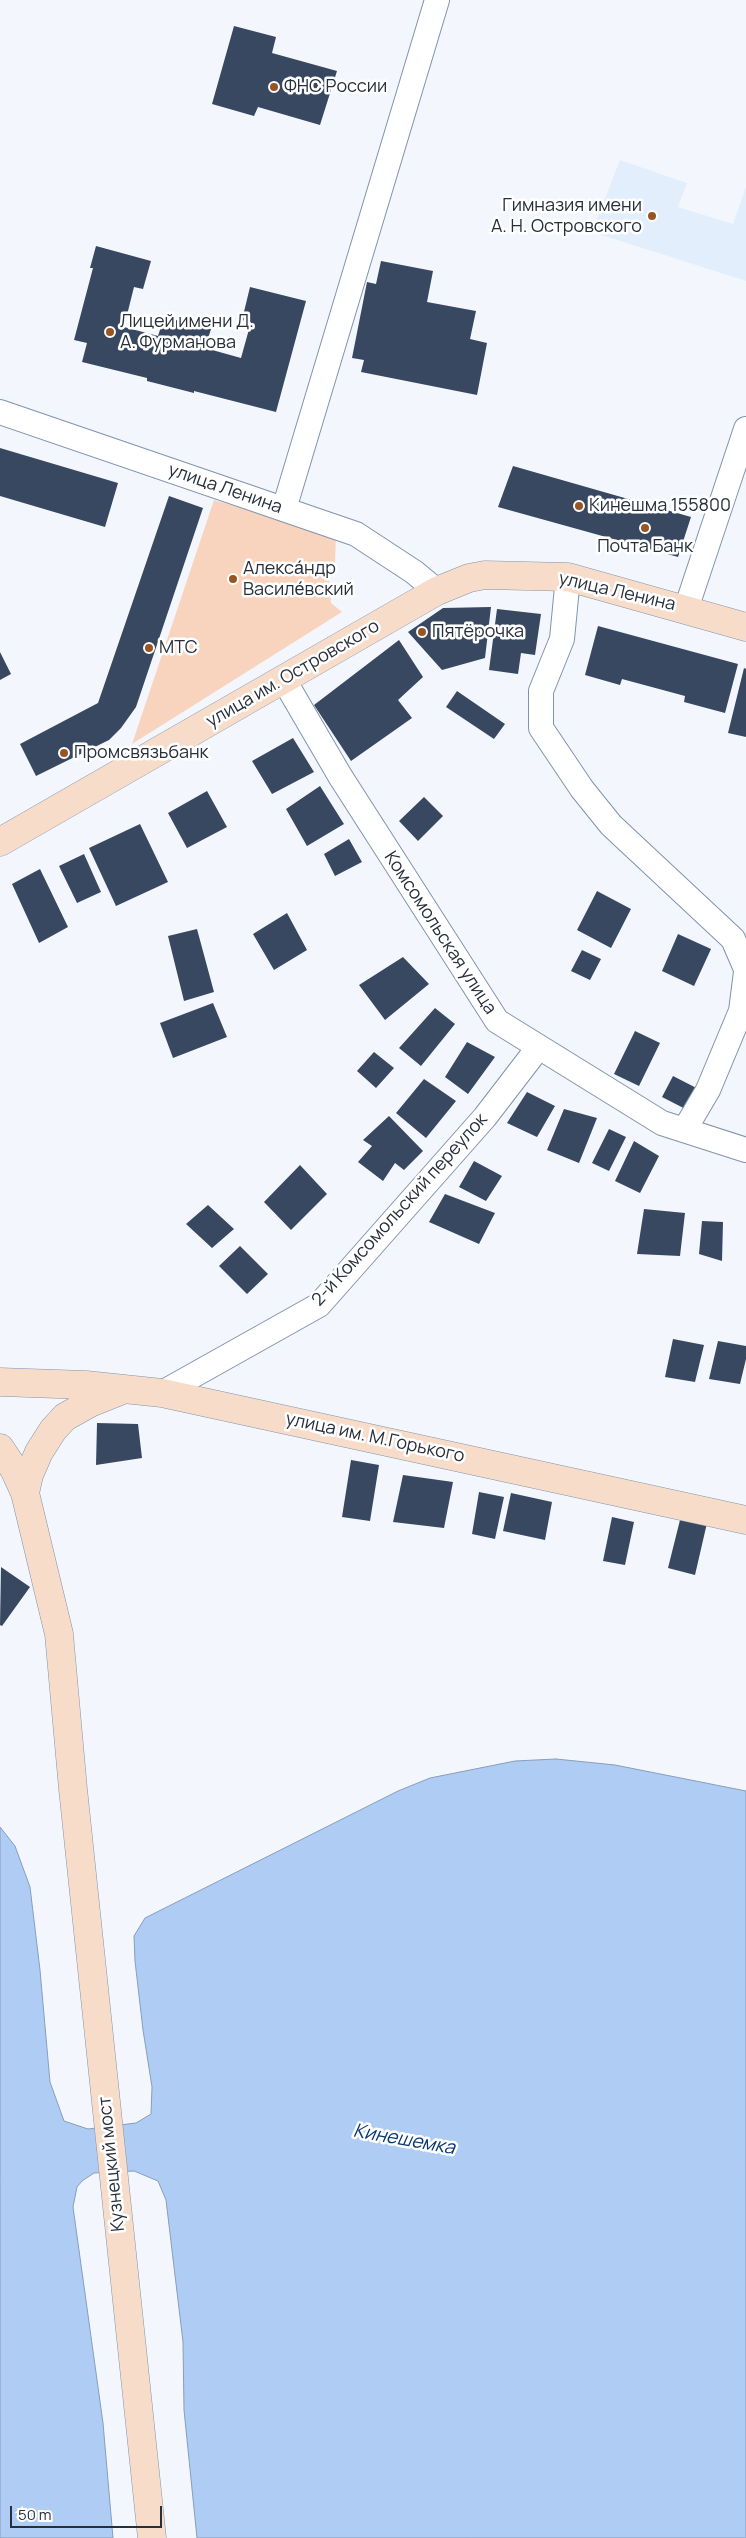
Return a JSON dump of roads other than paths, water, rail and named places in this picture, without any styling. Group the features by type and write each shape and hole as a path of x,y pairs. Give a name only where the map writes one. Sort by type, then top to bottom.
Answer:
{"street":[{"path":"284,509 437,0"},
{"name":"улица Ленина","path":"0,412 356,534 414,572 437,591"},
{"path":"686,608 746,428"},
{"name":"улица Ленина","path":"485,575 568,577 686,608 746,627"},
{"name":"улица им. Островского","path":"0,842 437,591 452,583 485,575"},
{"path":"568,577 562,639 541,692 541,728 582,789 610,825 733,940 746,970 741,1011 708,1090 685,1129"},
{"name":"Комсомольская улица","path":"284,680 340,776 473,987 497,1021 662,1123 746,1150"},
{"name":"2-й Комсомольский переулок","path":"162,1393 319,1304 485,1117 538,1048"},
{"name":"улица им. М.Горького","path":"0,1382 128,1388 162,1393 746,1520"},
{"path":"25,1493 29,1475 39,1452 53,1430 66,1416 90,1403 128,1388"},
{"name":"Кузнецкий мост","path":"3,1458 25,1493 58,1634 72,1789 152,2538"}],"water":[{"name":"Кинешемка","path":"556,1759 615,1765 746,1791 746,2538 197,2538 184,2410 183,2342 166,2200 158,2181 134,2171 94,2173 77,2187 73,2207 103,2423 113,2538 0,2538 0,1827 15,1846 30,1887 50,2082 64,2121 88,2129 136,2123 151,2114 152,2087 143,2030 134,1936 145,1918 398,1791 430,1778 515,1761"}],"place":[{"name":"ФНС России","path":"274,87"},
{"name":"Гимназия имени А. Н. Островского","path":"652,216"},
{"name":"Лицей имени Д. А. Фурманова","path":"110,332"},
{"name":"Кинешма 155800","path":"579,506"},
{"name":"Почта Банк","path":"645,528"},
{"name":"Алекса́ндр Василе́вский","path":"233,579"},
{"name":"Пятёрочка","path":"422,632"},
{"name":"МТС","path":"149,648"},
{"name":"Промсвязьбанк","path":"64,753"}]}
